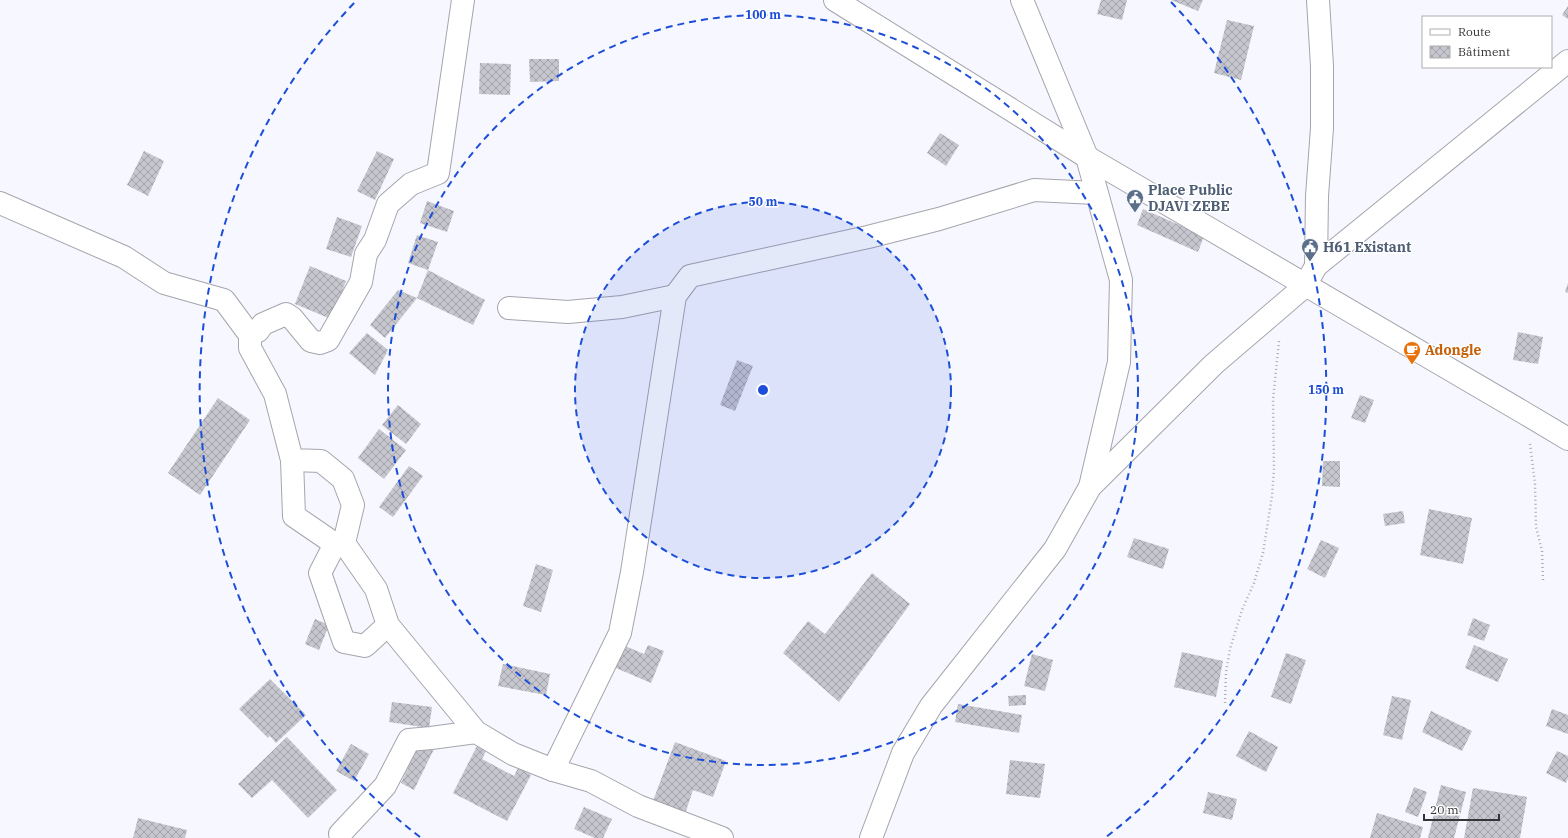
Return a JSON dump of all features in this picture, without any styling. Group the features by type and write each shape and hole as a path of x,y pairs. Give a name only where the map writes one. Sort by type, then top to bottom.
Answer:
{"street":[{"path":"250,335 258,331 263,324 286,314 292,318 311,341 320,343 328,340 361,282 366,254 375,240 388,204 411,184 438,173 462,0"},
{"path":"835,0 1088,158 1568,439"},
{"path":"1022,0 1088,158 1096,193 1121,280 1119,362 1090,487"},
{"path":"1316,266 1317,196 1322,128 1322,66 1318,0"},
{"path":"871,838 903,753 931,706 1055,549 1090,487 1214,364 1306,286 1316,266 1568,61"},
{"path":"553,770 620,633 632,572 675,296 690,276 868,237 939,219 1034,190 1096,193"},
{"path":"0,203 124,257 164,283 224,300 250,335 250,348 275,394 292,460 294,516 339,544 376,589 388,625 476,732 514,754 553,770 591,781 638,806 722,838"},
{"path":"509,308 568,312 622,307 675,296"},
{"path":"292,460 321,461 343,479 353,505 339,544 320,573 344,642 365,646 388,625"},
{"path":"340,834 385,786 408,740 476,732"}],"path":[{"path":"1225,703 1226,672 1230,649 1242,610 1254,582 1263,553 1272,496 1274,470 1273,400 1280,337"},
{"path":"1526,414 1535,484 1536,527 1542,552 1544,580"}],"building":[{"path":"1101,0 1127,0 1122,20 1097,14"},
{"path":"1171,0 1203,0 1198,11"},
{"path":"1568,6 1568,19 1562,15"},
{"path":"1227,20 1254,26 1241,80 1214,73"},
{"path":"529,59 559,59 559,81 530,82"},
{"path":"480,63 511,64 510,95 479,94"},
{"path":"940,133 959,145 946,166 927,153"},
{"path":"144,151 164,161 148,196 127,185"},
{"path":"377,151 394,159 375,200 357,191"},
{"path":"427,201 454,211 447,232 420,223"},
{"path":"1143,209 1204,236 1198,252 1137,225"},
{"path":"337,217 362,226 351,257 326,249"},
{"path":"417,235 438,242 428,270 408,263"},
{"path":"310,266 346,281 331,319 295,304"},
{"path":"428,270 485,300 473,325 417,298"},
{"path":"1568,283 1568,293 1565,292"},
{"path":"398,290 417,298 385,338 370,325"},
{"path":"1518,332 1543,337 1538,364 1513,360"},
{"path":"367,333 388,350 375,375 349,353"},
{"path":"737,360 753,366 735,411 720,405"},
{"path":"1360,395 1374,400 1365,423 1351,418"},
{"path":"218,398 250,420 200,495 168,473"},
{"path":"398,405 421,424 406,444 382,425"},
{"path":"379,429 406,450 384,479 358,458"},
{"path":"1323,461 1340,461 1340,487 1322,486"},
{"path":"409,466 423,476 393,517 379,507"},
{"path":"1429,509 1472,518 1463,564 1420,555"},
{"path":"1403,511 1405,523 1385,526 1383,514"},
{"path":"1134,538 1169,549 1163,569 1127,557"},
{"path":"1321,540 1339,548 1325,578 1307,569"},
{"path":"536,564 553,570 541,612 523,606"},
{"path":"872,573 910,604 839,702 783,653 808,621 825,634"},
{"path":"1473,618 1490,625 1484,641 1467,635"},
{"path":"315,619 329,625 319,650 305,644"},
{"path":"618,643 644,654 648,645 664,651 651,683 609,665"},
{"path":"1474,645 1508,659 1498,682 1465,668"},
{"path":"1182,652 1223,661 1216,697 1174,687"},
{"path":"1286,653 1306,660 1291,704 1271,697"},
{"path":"1032,654 1053,660 1045,691 1024,686"},
{"path":"503,664 550,674 546,695 498,686"},
{"path":"270,679 306,715 276,743 270,736 268,738 239,709"},
{"path":"1026,695 1026,705 1009,706 1008,696"},
{"path":"1392,696 1411,700 1402,740 1383,735"},
{"path":"392,702 432,707 429,728 389,722"},
{"path":"958,704 1022,715 1019,733 955,722"},
{"path":"1552,709 1568,715 1568,734 1546,726"},
{"path":"1431,711 1472,731 1462,751 1422,732"},
{"path":"1249,731 1278,747 1266,772 1236,756"},
{"path":"287,737 337,790 308,818 272,780 252,798 238,784"},
{"path":"420,742 434,749 414,790 401,783"},
{"path":"675,742 726,761 713,797 693,790 685,814 653,801"},
{"path":"351,744 369,754 354,781 336,771"},
{"path":"477,746 486,751 482,759 514,776 518,768 531,775 507,821 453,793"},
{"path":"1557,751 1568,756 1568,778 1566,783 1546,773"},
{"path":"1010,760 1045,764 1040,798 1006,794"},
{"path":"1441,785 1466,792 1454,838 1428,838"},
{"path":"1414,787 1427,792 1418,817 1405,812"},
{"path":"1473,788 1527,797 1520,838 1464,838"},
{"path":"1208,792 1237,799 1232,820 1203,813"},
{"path":"584,807 612,819 603,838 595,838 574,829"},
{"path":"1377,813 1423,827 1420,838 1370,838"},
{"path":"138,818 187,830 185,838 133,838"}],"place":[{"name":"Place Public DJAVI ZEBE","path":"1135,213"},
{"name":"H61 Existant","path":"1310,262"},
{"name":"Adongle","path":"1412,365"}]}
